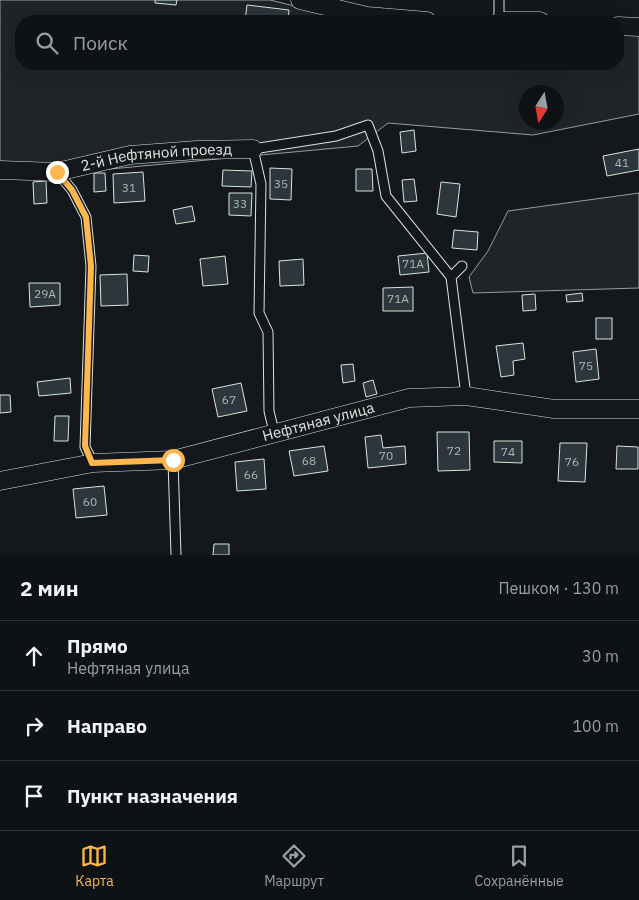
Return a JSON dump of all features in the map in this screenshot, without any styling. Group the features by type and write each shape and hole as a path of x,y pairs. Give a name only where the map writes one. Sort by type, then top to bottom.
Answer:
{"street":[{"path":"300,0 363,15"},
{"path":"624,26 639,27"},
{"name":"2-й Нефтяной проезд","path":"0,170 57,172 130,155 197,150 252,149"},
{"name":"Нефтяная улица","path":"0,481 92,463 173,460 409,398 466,396 554,410 639,409"}],"lane":[{"path":"499,0 499,15"},
{"path":"274,432 269,412 268,332 259,313 261,184 252,149 336,136 368,125 378,151 386,196 452,277 466,396"},
{"path":"57,172 72,190 86,217 91,266 85,446 92,463"},
{"path":"452,277 462,266"},
{"path":"173,460 176,555"}],"shaded area":[{"path":"0,0 270,0 331,15 15,15 15,70 624,70 624,34 639,35 639,114 564,129 564,85 519,85 519,130 558,130 533,135 388,123 358,146 78,172 0,174"},
{"path":"639,193 639,288 473,293 469,277 488,251 508,211"}],"building":[{"path":"155,0 177,0 176,5 155,3"},
{"path":"247,5 289,10 289,15 246,15"},
{"path":"414,130 416,151 402,153 400,132"},
{"path":"639,149 639,170 607,176 603,156"},
{"path":"270,168 292,169 291,200 270,199"},
{"path":"356,169 372,169 373,191 356,191"},
{"path":"223,170 252,171 251,187 222,186"},
{"path":"143,172 145,201 114,203 113,174"},
{"path":"94,173 105,173 106,191 94,192"},
{"path":"414,179 417,201 404,202 402,180"},
{"path":"46,181 47,203 34,204 33,182"},
{"path":"441,182 460,184 456,217 437,214"},
{"path":"229,193 252,193 251,216 229,215"},
{"path":"192,206 195,221 176,224 173,210"},
{"path":"454,230 478,232 477,250 452,248"},
{"path":"427,253 429,272 400,275 398,256"},
{"path":"134,255 149,256 148,272 133,271"},
{"path":"225,256 228,284 203,286 200,259"},
{"path":"303,259 304,285 280,286 279,261"},
{"path":"127,274 128,305 101,306 100,275"},
{"path":"29,283 60,283 60,305 30,307"},
{"path":"413,287 413,311 383,311 383,288"},
{"path":"582,293 583,301 567,302 566,295"},
{"path":"535,294 536,310 523,311 522,295"},
{"path":"596,318 612,318 612,339 596,339"},
{"path":"523,343 525,359 513,361 514,375 501,377 496,346"},
{"path":"596,349 599,379 576,382 573,352"},
{"path":"353,364 355,381 343,383 341,365"},
{"path":"70,378 71,393 39,396 37,382"},
{"path":"373,380 377,394 366,397 363,383"},
{"path":"241,383 247,411 218,417 212,389"},
{"path":"0,395 10,395 11,412 0,413"},
{"path":"55,416 69,416 68,441 54,441"},
{"path":"437,432 469,432 470,470 438,471"},
{"path":"381,435 383,448 405,446 406,464 368,468 365,437"},
{"path":"494,441 522,441 522,463 494,462"},
{"path":"560,443 587,443 585,482 558,481"},
{"path":"324,446 328,471 294,476 289,451"},
{"path":"617,446 638,447 638,469 616,469"},
{"path":"264,459 266,489 237,491 235,462"},
{"path":"104,486 107,515 76,518 73,489"},
{"path":"214,544 229,544 229,555 213,555"}],"route":[{"path":"57,172 72,190 86,217 91,266 85,446 92,463 173,460"}]}
